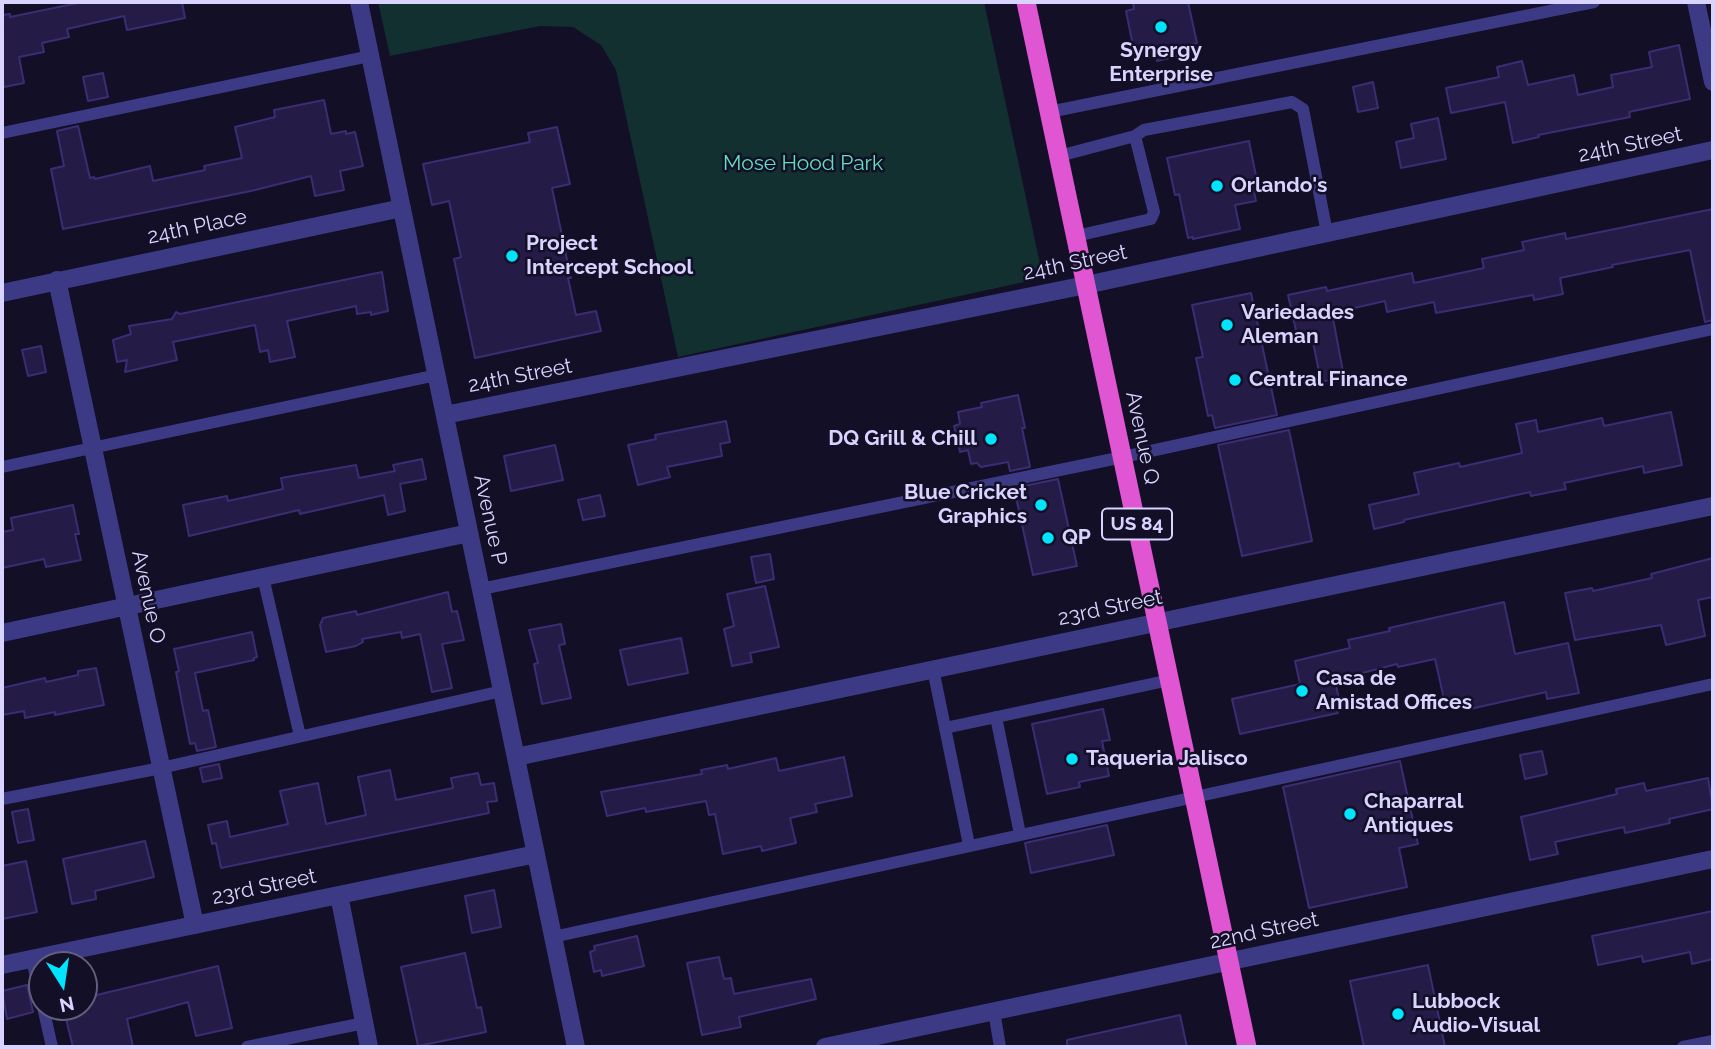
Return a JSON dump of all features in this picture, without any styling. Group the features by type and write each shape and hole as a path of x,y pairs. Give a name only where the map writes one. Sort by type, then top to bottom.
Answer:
{"highway":[{"name":"Avenue Q","path":"1026,2 1247,1047"}],"street":[{"name":"Avenue P","path":"359,2 576,1047"},
{"path":"1696,2 1713,82"},
{"name":"24th Street","path":"445,415 1086,285 1713,150"},
{"name":"24th Place","path":"2,293 57,279 402,208"},
{"name":"Avenue O","path":"57,279 195,925"},
{"name":"23rd Street","path":"516,757 1713,506"},
{"path":"2,633 469,533"},
{"name":"23rd Street","path":"67,951 536,854"},
{"name":"22nd Street","path":"831,1047 1713,859"},
{"path":"339,895 369,1047"},
{"name":"23rd Street","path":"2,965 28,959"}],"lane":[{"path":"1049,112 1594,2"},
{"path":"2,133 370,56"},
{"path":"1059,156 1135,136 1144,130 1292,102 1303,109 1327,233"},
{"path":"1076,236 1151,219 1154,212 1135,136"},
{"path":"481,589 1123,457 1713,329"},
{"path":"2,467 437,375"},
{"path":"263,577 300,736"},
{"path":"933,669 969,845"},
{"path":"945,728 1170,680"},
{"path":"553,937 1713,684"},
{"path":"2,799 161,768 502,691"},
{"path":"996,717 1020,834"},
{"path":"993,1012 1000,1047"},
{"path":"46,1021 52,1047"},
{"path":"247,1047 365,1023"},
{"path":"1683,1047 1713,1041"}],"green space":[{"name":"Mose Hood Park","path":"378,2 984,2 1042,273 1038,279 678,357 616,70 601,45 573,27 540,26 390,56"}],"building":[{"path":"83,2 182,2 185,18 127,30 124,16 67,29 69,37 42,43 44,52 19,57 24,83 4,87 2,15 10,14 10,17"},
{"name":"Synergy Enterprise","path":"1133,2 1188,2 1197,43 1185,46 1187,54 1157,61 1155,52 1135,56 1126,11 1134,9"},
{"path":"1679,45 1690,99 1629,112 1630,117 1538,135 1539,137 1513,143 1505,102 1451,113 1446,88 1499,77 1497,67 1522,61 1528,85 1574,75 1578,95 1613,87 1611,75 1652,67 1649,52"},
{"path":"103,73 108,97 88,101 83,77"},
{"path":"1373,82 1378,108 1358,112 1353,87"},
{"path":"324,100 331,134 355,132 363,166 340,171 344,190 315,196 311,176 251,191 63,229 51,169 64,166 57,131 78,126 90,178 150,166 153,181 205,170 204,166 242,158 235,127 275,117 274,110"},
{"path":"1438,118 1446,159 1401,168 1396,142 1414,138 1411,124"},
{"path":"557,127 570,184 552,188 571,278 568,278 576,315 596,311 601,331 475,358 454,259 461,257 449,201 432,205 423,164 530,142 528,133"},
{"name":"Orlando's","path":"1249,141 1259,191 1254,192 1256,201 1235,205 1240,229 1188,238 1179,194 1175,195 1167,158"},
{"path":"1713,209 1713,320 1705,322 1690,250 1560,278 1563,294 1534,300 1533,295 1436,313 1434,302 1387,312 1385,301 1332,313 1344,377 1321,382 1311,332 1297,335 1288,295 1326,287 1327,291 1412,273 1414,283 1484,268 1482,259 1524,250 1522,242 1565,233 1566,239"},
{"path":"382,272 388,311 371,315 371,312 357,314 356,306 287,321 295,357 270,362 268,350 260,352 255,325 173,342 177,360 125,372 127,360 117,362 113,340 131,334 129,326 172,319 176,312 180,314"},
{"path":"1251,293 1277,415 1215,428 1212,415 1208,416 1196,358 1203,357 1192,305"},
{"path":"41,346 46,372 28,376 22,350"},
{"name":"DQ Grill & Chill","path":"1018,395 1030,467 1010,471 1008,462 981,467 977,463 971,464 968,450 960,452 954,426 960,424 958,412 982,407 981,403"},
{"path":"1671,412 1682,465 1644,473 1643,466 1564,483 1566,489 1531,496 1530,492 1374,529 1369,505 1419,494 1414,473 1459,463 1460,467 1522,453 1516,424 1536,420 1538,432 1602,418 1604,426"},
{"path":"726,421 730,442 720,444 722,456 667,467 670,477 638,485 628,445 656,439 655,435"},
{"path":"1289,430 1312,541 1242,556 1218,445"},
{"path":"555,445 563,480 511,491 504,456"},
{"path":"422,459 426,479 400,484 405,511 388,515 384,495 300,514 299,510 189,536 183,505 227,496 228,501 283,489 281,478 356,465 359,478 395,471 393,465"},
{"path":"1058,479 1077,566 1033,575 1014,488"},
{"path":"600,495 605,516 583,520 578,500"},
{"path":"73,505 79,534 75,534 81,560 46,567 44,559 2,568 2,532 13,530 11,518"},
{"path":"770,554 774,579 756,583 751,557"},
{"path":"1713,558 1713,597 1698,600 1705,636 1666,645 1661,625 1575,640 1565,593 1592,588 1593,591 1652,578 1651,574"},
{"path":"765,586 779,647 750,653 752,662 732,666 724,629 734,626 727,594"},
{"path":"448,592 452,612 457,611 464,640 442,644 452,688 432,692 420,634 402,638 401,632 362,639 363,642 356,646 326,652 320,625 323,618 356,611 357,615"},
{"path":"1504,602 1515,654 1568,643 1579,693 1547,699 1546,692 1470,709 1469,704 1446,708 1435,659 1398,667 1397,664 1335,680 1340,704 1336,705 1338,713 1240,734 1232,699 1300,684 1295,661 1350,648 1348,640 1390,631 1389,628"},
{"path":"561,624 565,644 559,645 571,698 542,704 534,664 538,663 529,630"},
{"path":"252,632 257,657 254,660 195,673 203,711 208,710 216,747 197,751 195,743 190,744 174,649"},
{"path":"681,638 688,673 628,685 620,650"},
{"path":"96,668 104,705 25,718 24,711 2,715 2,688 45,678 46,682"},
{"name":"Taqueria Jalisco","path":"1103,709 1110,740 1102,741 1109,776 1079,782 1080,787 1047,794 1032,724"},
{"path":"1542,751 1547,774 1525,779 1520,755"},
{"path":"844,757 852,796 815,804 817,812 790,818 796,843 762,851 761,846 723,854 715,814 709,815 706,801 646,812 645,808 607,816 601,792 702,774 701,770 727,765 728,769 776,758 779,771"},
{"name":"Chaparral Antiques","path":"1400,761 1418,844 1399,848 1407,887 1309,908 1283,787"},
{"path":"219,764 222,778 203,782 200,768"},
{"path":"390,770 396,800 453,788 451,778 478,773 481,785 494,783 497,801 487,802 489,813 221,868 216,843 212,844 208,825 227,821 230,837 288,824 280,791 318,783 326,824 366,815 358,777"},
{"path":"1708,778 1713,809 1669,819 1670,823 1625,833 1624,827 1555,842 1558,854 1530,860 1521,817 1617,794 1616,789 1644,783 1646,791"},
{"path":"28,809 34,840 18,843 12,812"},
{"path":"1107,825 1114,855 1031,873 1025,843"},
{"path":"145,841 154,877 95,891 96,899 72,904 63,859"},
{"path":"26,861 37,912 2,919 2,866"},
{"path":"494,890 501,927 472,933 465,896"},
{"path":"1713,911 1713,959 1692,964 1690,952 1643,962 1642,956 1598,965 1592,936"},
{"path":"637,936 644,966 602,976 601,970 594,972 590,952 595,950 594,946"},
{"path":"465,953 477,1008 481,1007 486,1032 418,1046 401,967"},
{"path":"719,957 724,979 731,978 734,994 811,979 816,999 739,1017 741,1027 702,1035 687,963"},
{"name":"Lubbock Audio-Visual","path":"1428,965 1445,1047 1364,1047 1350,981"},
{"path":"218,966 232,1028 196,1036 188,1002 127,1019 133,1047 73,1047 66,1021 98,1021 98,995"},
{"path":"27,985 28,1013 7,1019 2,991"},
{"path":"1180,1015 1187,1047 1067,1047 1067,1040"}],"place":[{"name":"Synergy Enterprise","path":"1161,27"},
{"name":"Orlando's","path":"1217,186"},
{"name":"Project Intercept School","path":"512,256"},
{"name":"Variedades Aleman","path":"1227,325"},
{"name":"Central Finance","path":"1235,380"},
{"name":"DQ Grill & Chill","path":"991,439"},
{"name":"Blue Cricket Graphics","path":"1041,505"},
{"name":"QP","path":"1048,538"},
{"name":"Casa de Amistad Offices","path":"1302,691"},
{"name":"Taqueria Jalisco","path":"1072,759"},
{"name":"Chaparral Antiques","path":"1350,814"},
{"name":"Lubbock Audio-Visual","path":"1398,1014"}]}
